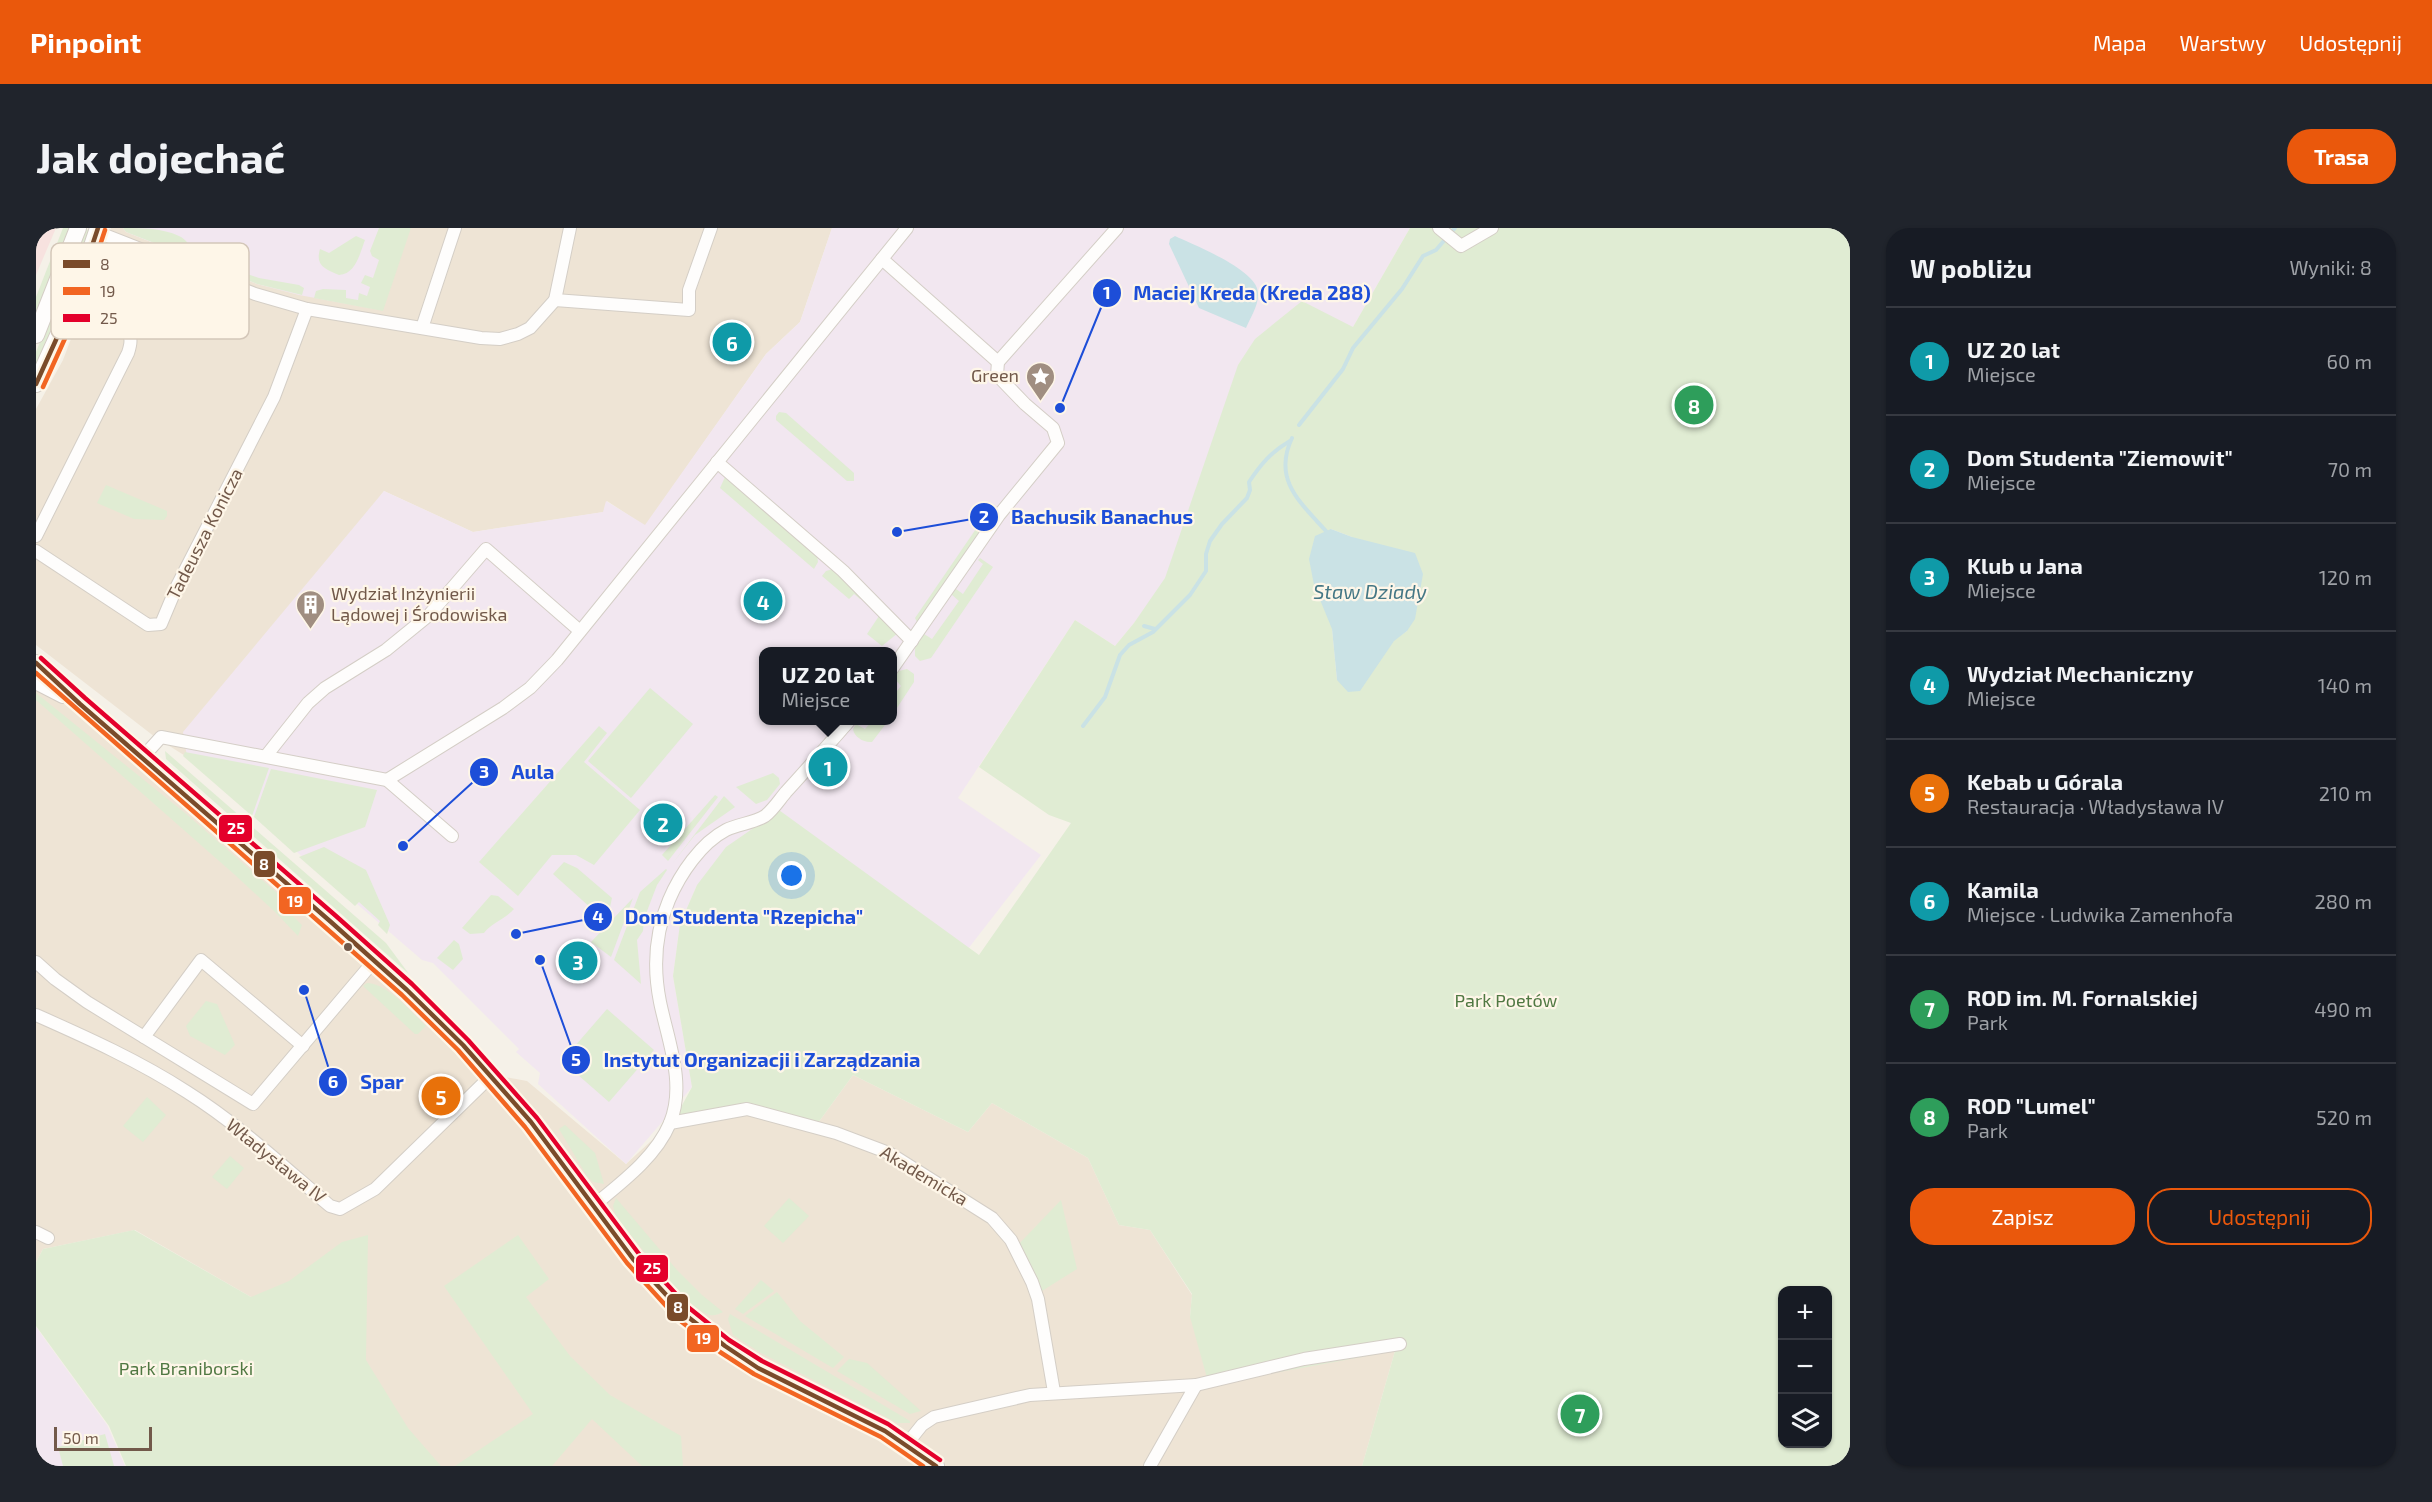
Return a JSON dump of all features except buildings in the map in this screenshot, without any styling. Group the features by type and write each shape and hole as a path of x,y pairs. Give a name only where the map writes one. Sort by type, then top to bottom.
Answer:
{"street":[{"path":"72,243 78,228"},
{"path":"422,328 455,228"},
{"path":"249,292 307,309 500,339 519,334 530,328 555,300 570,228"},
{"path":"555,300 689,310 689,290 711,228"},
{"path":"387,780 503,708 530,688 580,630 907,228"},
{"path":"897,662 999,515 1058,443 1053,428 1024,404 997,375 998,362 1117,228"},
{"path":"1441,230 1458,244 1492,228"},
{"path":"96,229 130,243"},
{"path":"882,259 998,362"},
{"path":"36,335 51,299"},
{"name":"Tadeusza Konicza","path":"36,551 148,625 160,624 273,397 307,309"},
{"path":"36,384 56,339"},
{"path":"36,536 123,362 130,339"},
{"path":"717,462 843,571 912,641"},
{"path":"266,756 308,703 325,688 386,650 429,615 486,549 580,630"},
{"path":"36,663 439,1021 531,1122 593,1206 659,1289 683,1313 758,1368 860,1417 936,1466"},
{"path":"36,681 80,704"},
{"path":"593,1206 639,1165 657,1144 670,1123 677,1087 660,999 656,946 670,898 692,861 707,844 725,830 765,816 846,725"},
{"path":"142,758 161,737 387,780 452,836"},
{"path":"144,1037 201,960 303,1046"},
{"name":"Władysława IV","path":"36,962 55,979 144,1037 254,1104 374,961"},
{"name":"Władysława IV","path":"36,1015 109,1047 188,1092 240,1131 330,1206 340,1209 375,1189 491,1076"},
{"name":"Akademicka","path":"670,1123 747,1109 836,1132 889,1153 992,1218 1011,1240 1035,1290 1054,1392"},
{"path":"36,1232 48,1238"},
{"path":"906,1445 922,1425 934,1417 1030,1395 1196,1386 1304,1359 1400,1344"},
{"path":"1150,1466 1196,1386"}],"shaded area":[{"path":"36,228 56,228 36,275"},
{"path":"111,228 123,228 126,232 154,243 107,243"},
{"path":"123,228 403,228 375,309 299,295 249,281 249,243 154,243 126,232"},
{"path":"403,228 832,228 800,322 766,354 645,526 607,501 604,512 473,532 384,491 187,757 155,737 36,645 36,409 63,360 71,339 249,339 249,281 331,301"},
{"path":"832,228 1410,228 1353,327 1134,623 1115,646 1075,620 958,798 1041,855 957,963 697,885 680,924 673,976 692,1087 626,1164 538,1084 540,1073 516,1052 519,1049 433,963 422,960 187,757 183,732 384,491 473,532 603,512 606,501 645,525 766,354 800,322"},
{"path":"36,676 494,1075 527,1081 626,1164 674,1120 742,1105 818,1123 853,1075 968,1132 992,1103 1088,1158 1119,1225 1150,1230 1192,1295 1190,1317 1395,1351 1362,1466 429,1466 251,1297 135,1230 43,1249 36,1262"},
{"path":"36,1327 107,1425 125,1466 36,1466"}],"green space":[{"path":"63,228 71,228 65,243 57,243"},
{"path":"86,228 89,232 85,243 80,243"},
{"path":"123,228 159,230 173,233 188,243 154,243 126,232"},
{"path":"379,228 411,228 383,311 314,298 316,291 323,289 346,290 346,298 358,300 359,293 367,296 370,287 361,283 365,275 373,278 379,260 372,256 370,251"},
{"name":"Park Poetów","path":"1410,228 1850,228 1850,1466 1362,1466 1395,1351 1209,1385 1190,1317 1192,1294 1150,1230 1119,1225 1088,1158 992,1103 968,1132 853,1075 818,1123 742,1105 674,1120 692,1087 673,976 680,924 697,885 726,847 755,827 772,805 979,955 1071,823 1049,815 979,767 1075,620 1115,646 1134,623 1165,578 1238,365 1255,339 1302,301 1353,327","holes":["1331,529 1352,537 1407,631 1337,680 1332,629"]},
{"path":"356,236 365,240 350,271 339,275 322,266 319,259 320,249 329,253"},
{"path":"51,259 51,278 36,316 36,297"},
{"path":"249,275 304,288 302,295 249,281"},
{"path":"51,315 51,330 36,364 36,352"},
{"path":"779,412 786,413 854,473 854,481 847,481 776,420"},
{"path":"725,477 817,555 818,562 814,569 720,488"},
{"path":"106,485 167,511 167,516 164,520 134,519 97,503"},
{"path":"993,504 997,507 917,622 915,618"},
{"path":"980,558 993,567 931,658 920,661 915,656 915,648 924,634 932,639 959,601 951,594 956,589 963,594 983,564 978,560"},
{"path":"833,569 863,596 860,599 854,594 849,599 822,576 826,571"},
{"path":"879,616 898,633 882,646 867,634"},
{"path":"907,669 914,674 914,682 897,708 897,691 901,686 897,681 899,671"},
{"path":"650,688 693,724 631,798 588,761"},
{"path":"36,693 185,813 284,899 294,909 292,915 302,925 298,936 235,875 36,700"},
{"path":"858,725 865,729 868,725 885,725 872,742 866,742 857,737 853,729"},
{"path":"599,726 607,733 584,762 640,810 594,865 576,855 552,855 518,896 479,862"},
{"path":"165,751 386,943 409,974 166,759"},
{"path":"185,752 269,768 252,816 183,756"},
{"path":"271,769 377,790 365,827 294,853 254,817"},
{"path":"773,773 779,778 780,784 767,800 756,804 736,787"},
{"path":"715,795 718,797 668,861 662,855"},
{"path":"724,796 735,807 695,835 672,864"},
{"path":"324,847 366,870 390,925 387,934 378,925 380,921 359,902 355,906 299,857"},
{"path":"564,862 577,868 612,898 610,907 601,917 553,874"},
{"path":"666,869 657,885 644,919 643,931 637,940 641,984 614,960 640,892"},
{"path":"491,895 498,896 514,909 484,933 470,934 462,928"},
{"path":"633,898 611,957 591,942"},
{"path":"454,940 459,944 463,959 453,970 437,958"},
{"path":"367,983 375,984 391,993 426,1026 415,1034 363,986"},
{"path":"206,1001 217,1004 235,1045 225,1055 190,1036 186,1026"},
{"path":"607,1009 654,1050 609,1102 562,1061"},
{"path":"147,1097 166,1115 143,1142 123,1126"},
{"path":"565,1125 595,1153 604,1184 593,1182 587,1176 559,1129"},
{"path":"230,1156 244,1168 227,1189 212,1177"},
{"path":"616,1198 677,1270 723,1312 710,1315 700,1310 674,1287 616,1216 613,1206"},
{"path":"789,1198 809,1216 783,1243 764,1226"},
{"path":"1061,1200 1077,1269 1034,1296 1014,1249"},
{"name":"Park Braniborski","path":"134,1230 251,1297 289,1281 342,1242 368,1235 366,1360 408,1428 441,1466 126,1466 109,1426 36,1326 36,1262 43,1249"},
{"path":"518,1235 549,1279 526,1297 570,1356 610,1395 681,1436 683,1466 642,1466 592,1419 552,1466 455,1466 533,1414 444,1286"},
{"path":"761,1280 774,1291 743,1314 735,1309"},
{"path":"777,1292 800,1321 844,1357 833,1368 745,1316"},
{"path":"730,1314 910,1423 898,1423 761,1353 733,1335 728,1319"},
{"path":"849,1359 867,1363 921,1411 910,1414 837,1371"},
{"path":"105,1434 114,1466 63,1466 58,1447"}],"water":[{"path":"1175,236 1224,259 1237,267 1255,284 1258,293 1257,302 1246,328 1199,308 1169,244 1170,239"},
{"name":"Staw Dziady","path":"1331,529 1352,537 1415,553 1423,574 1415,619 1407,631 1394,641 1360,691 1348,692 1337,680 1332,629 1314,585 1309,559 1315,536"}],"waterway":[{"path":"1299,425 1343,369 1353,348 1402,289 1423,256 1436,250 1455,228"},
{"path":"1292,438 1285,466 1287,478 1292,490 1307,511 1326,531"},
{"path":"1083,726 1105,697 1120,655 1129,645 1153,632 1190,595 1206,571 1206,554 1210,541 1222,524 1247,498 1250,490 1249,482 1258,470 1272,454 1290,441"},
{"path":"1144,626 1155,629"}],"transit line":[{"name":"8","path":"93,243 98,228"},
{"name":"19","path":"101,243 105,230"},
{"name":"8","path":"36,384 56,339"},
{"name":"19","path":"43,387 65,339"},
{"name":"25","path":"41,658 336,916 412,984 468,1040 537,1118 639,1254 688,1307 729,1340 762,1361 888,1424 940,1460"},
{"name":"8","path":"36,663 331,922 407,990 463,1045 531,1122 633,1259 683,1313 758,1368 885,1431 936,1466"},
{"name":"19","path":"36,673 402,995 458,1050 525,1127 627,1263 678,1319 720,1352 754,1374 881,1437 923,1466"}],"place":[{"name":"Kamila","path":"732,342"},
{"name":"Green","path":"1040,402"},
{"name":"ROD \"Lumel\"","path":"1694,405"},
{"name":"Maciej Kreda (Kreda 288)","path":"1060,408"},
{"name":"Bachusik Banachus","path":"897,532"},
{"name":"Wydział Mechaniczny","path":"763,601"},
{"name":"Wydział Inżynierii Lądowej i Środowiska","path":"310,630"},
{"name":"UZ 20 lat","path":"828,767"},
{"name":"Dom Studenta \"Ziemowit\"","path":"663,823"},
{"name":"Aula","path":"403,846"},
{"name":"Dom Studenta \"Rzepicha\"","path":"516,934"},
{"name":"Instytut Organizacji i Zarządzania","path":"540,960"},
{"name":"Klub u Jana","path":"578,961"},
{"name":"Spar","path":"304,990"},
{"name":"Kebab u Górala","path":"441,1096"},
{"name":"ROD im. M. Fornalskiej","path":"1580,1414"}]}
